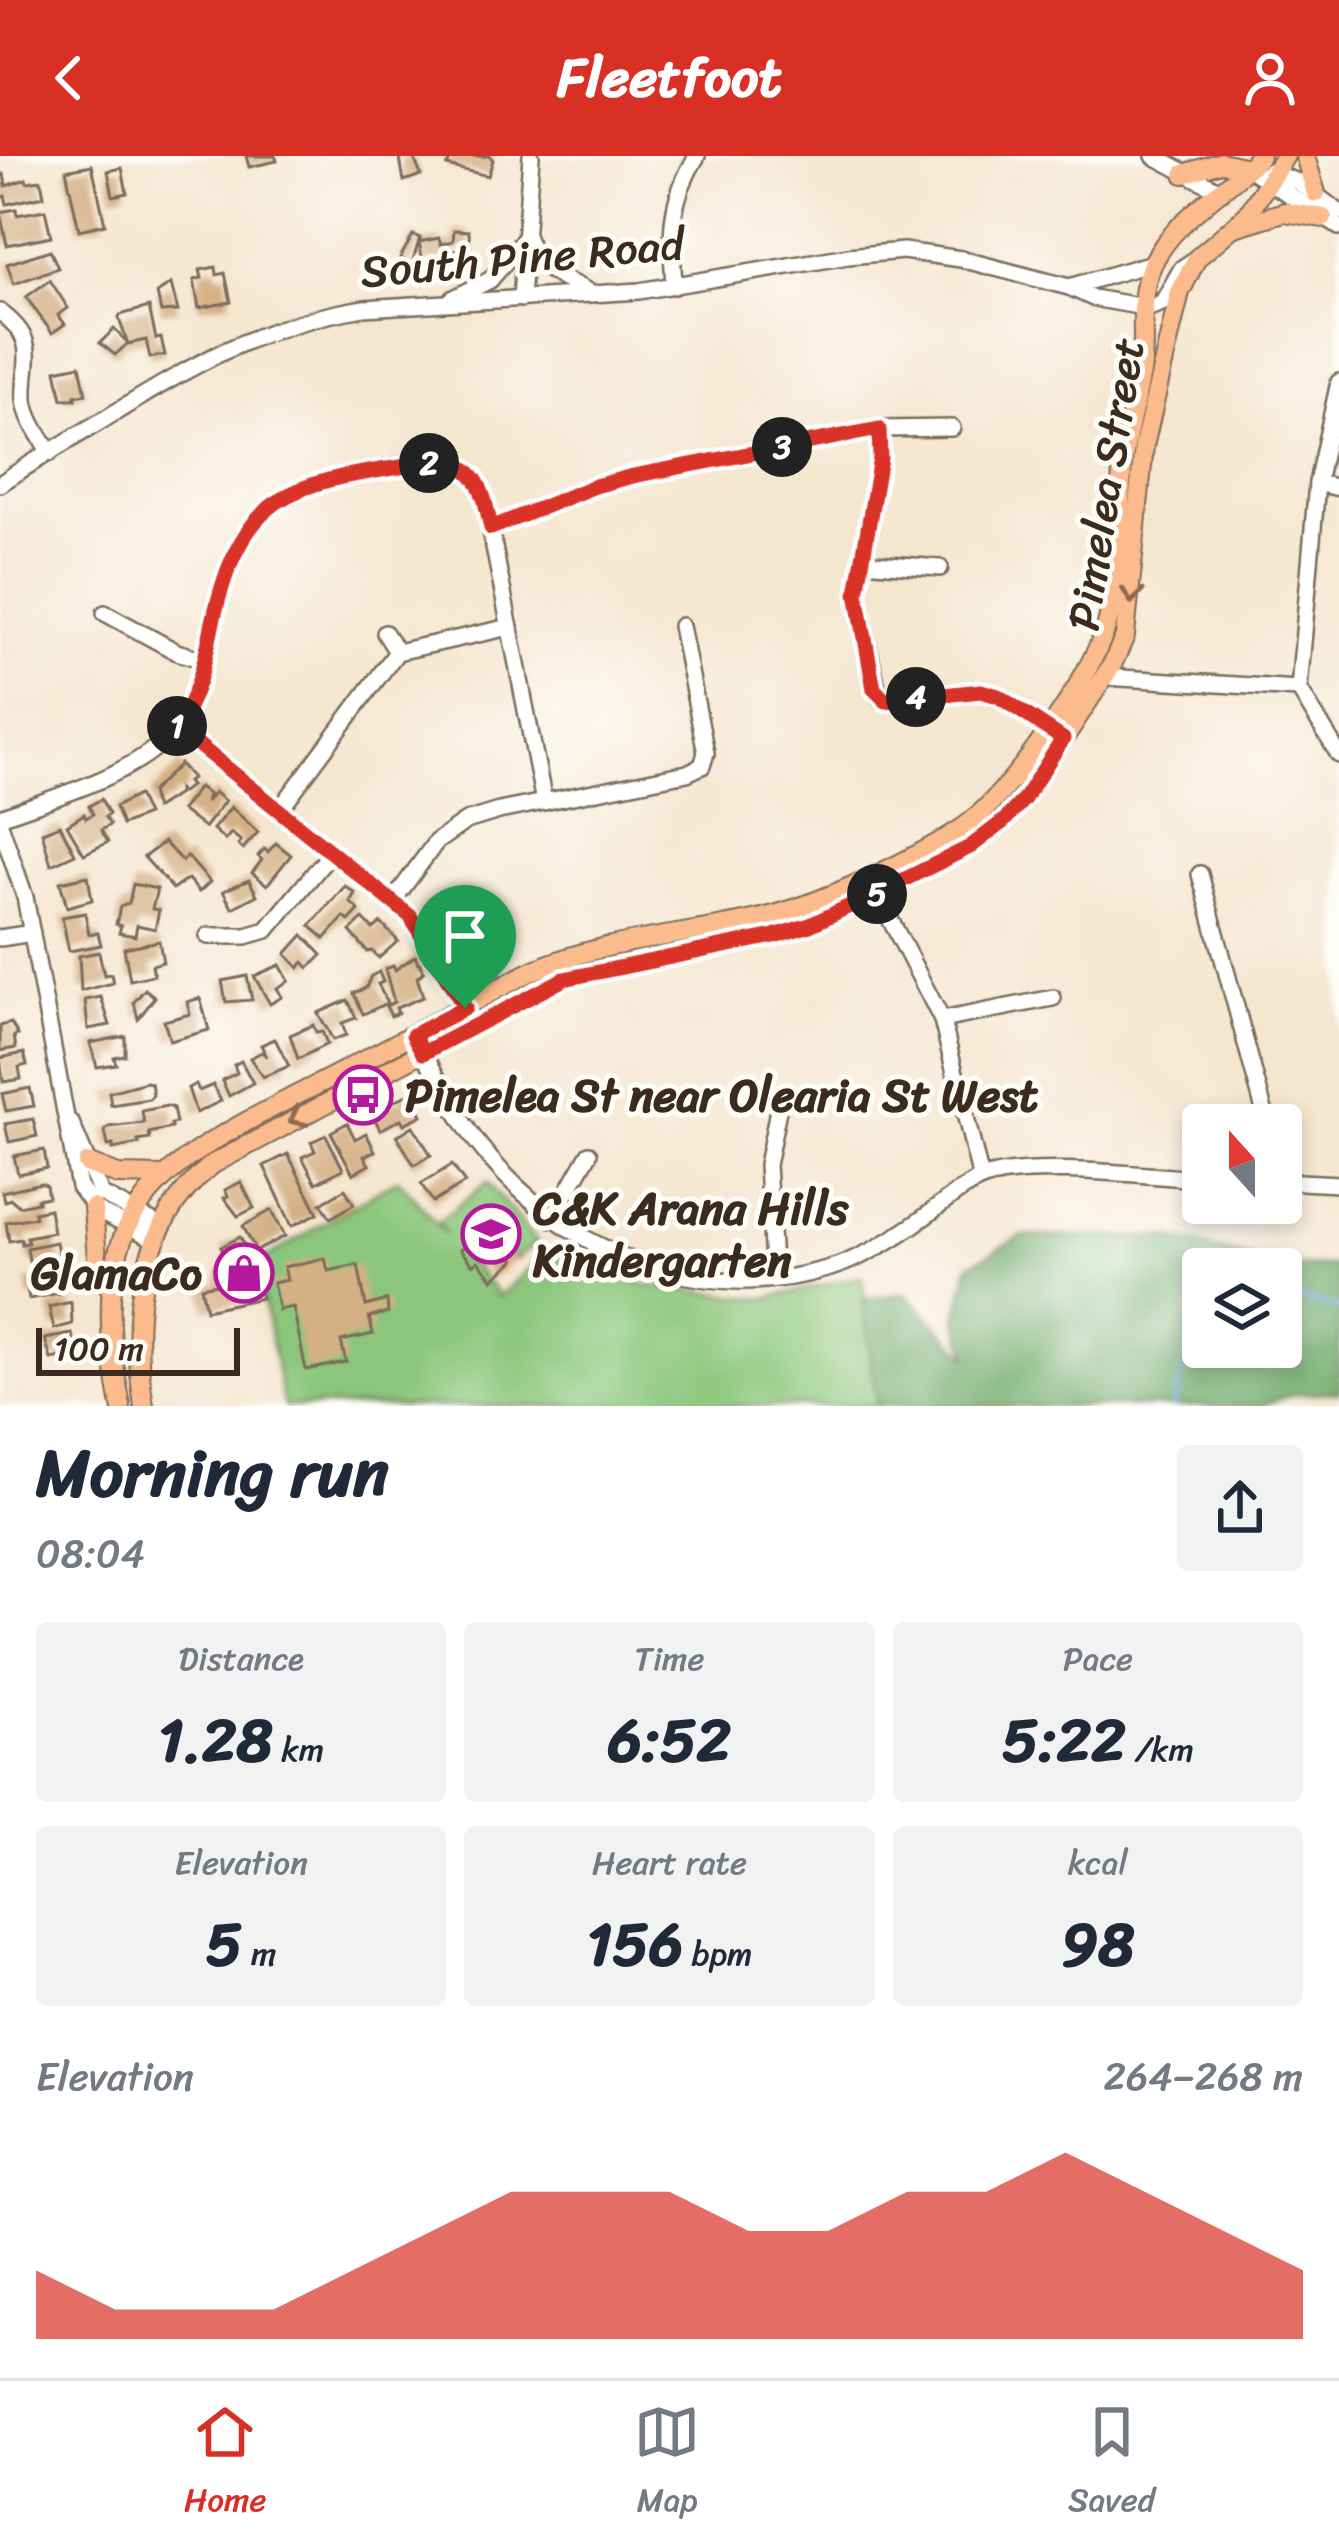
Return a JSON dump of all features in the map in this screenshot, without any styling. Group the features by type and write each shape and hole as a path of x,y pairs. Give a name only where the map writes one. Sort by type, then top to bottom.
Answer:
{"main road":[{"path":"1305,156 1316,193"},
{"path":"1188,176 1221,162 1254,162"},
{"path":"1142,308 1152,263 1170,237 1254,162"},
{"path":"1197,258 1234,227 1277,170"},
{"path":"1234,227 1283,212 1334,219"},
{"name":"Pimelea Street","path":"1055,734 1105,676 1129,622 1144,446 1180,292 1197,258"},
{"name":"Pimelea Street","path":"158,1233 187,1187 225,1156 470,1016 564,979 810,925 873,885 970,847 1004,821 1024,799 1094,656 1110,611 1123,459 1143,359 1142,308"},
{"name":"Pimelea Street","path":"131,1221 164,1176 207,1142 418,1044"},
{"path":"87,1163 113,1174 164,1176"},
{"path":"93,1208 98,1272 110,1288"},
{"path":"122,1406 111,1344 110,1288 131,1221"},
{"path":"143,1406 138,1328 144,1280 158,1233"}],"street":[{"path":"521,299 531,156"},
{"path":"674,286 673,209 683,178 697,156"},
{"path":"1154,156 1222,193"},
{"path":"1254,162 1316,193 1334,219"},
{"path":"1277,170 1334,219"},
{"path":"1188,176 1191,218"},
{"path":"523,234 535,259 549,272 593,294"},
{"path":"438,305 490,280 523,234"},
{"name":"South Pine Road","path":"5,479 200,361 248,338 327,314 674,286 903,251 962,259 1142,308"},
{"path":"1142,308 1162,303 1181,268 1197,258"},
{"path":"1069,287 1152,263"},
{"path":"0,312 27,346 27,408 50,452"},
{"path":"1339,382 1317,483 1299,689 1339,755"},
{"path":"491,528 595,486 633,476 879,429 952,428"},
{"path":"879,429 880,458 857,593 879,698 981,691 998,696 1055,734"},
{"path":"131,1221 101,1194 70,1120 19,873 0,820 138,761 176,727 193,700 232,554 260,516 296,491 341,476 448,461 477,478 544,802"},
{"path":"1317,483 1339,488"},
{"path":"862,562 940,568"},
{"path":"105,613 177,652 205,660"},
{"path":"392,901 425,855 452,829 490,813 692,772 704,764 706,753 681,626"},
{"path":"280,809 397,652 510,627"},
{"path":"385,633 397,652"},
{"path":"1105,676 1299,689"},
{"path":"176,727 417,925 470,1016"},
{"path":"208,936 246,936 267,930 332,852"},
{"path":"1200,874 1262,1104"},
{"path":"873,885 942,1020 981,1179"},
{"path":"0,938 32,933"},
{"path":"942,1020 1053,998"},
{"path":"418,1044 478,1143 551,1219 603,1250 676,1276 774,1279 827,1269 879,1247 981,1179 1014,1172 1182,1177"},
{"path":"774,1279 767,1165 778,1110"},
{"path":"70,1120 70,1148 79,1187 93,1208 158,1233"},
{"path":"551,1219 590,1154"},
{"path":"1302,1182 1339,1184"}],"green space":[{"path":"398,1179 446,1234 438,1222 487,1182 537,1242 515,1260 488,1227 460,1250 499,1296 551,1249 646,1285 763,1299 862,1276 877,1406 284,1406 256,1264"},
{"path":"1022,1236 1170,1237 1212,1248 1182,1248 1182,1368 1302,1368 1302,1267 1339,1266 1339,1392 1294,1394 1260,1406 877,1406 863,1300 905,1293 969,1358 957,1319 969,1265"}],"building":[{"path":"246,156 275,156 277,161 249,167"},
{"path":"413,156 421,175 404,181 400,159"},
{"path":"452,156 490,156 493,160 488,176 447,166"},
{"path":"92,165 105,224 79,230 66,170"},
{"path":"122,168 127,193 113,196 108,171"},
{"path":"4,174 6,186 41,180 44,196 7,204 5,196 0,197 0,175"},
{"path":"16,209 17,215 45,210 51,236 7,245 0,212"},
{"path":"454,230 469,231 470,249 423,262 419,242 453,241"},
{"path":"413,235 420,238 412,263 400,258"},
{"path":"50,250 58,268 14,284 7,264"},
{"path":"216,267 217,275 225,273 231,302 199,308 194,280 202,278 200,270"},
{"path":"50,280 68,308 58,315 65,324 52,333 26,297"},
{"path":"171,284 178,311 161,312 157,293"},
{"path":"149,307 165,355 150,358 146,340 128,344 119,319"},
{"path":"114,329 128,343 115,355 100,343"},
{"path":"80,365 86,394 62,399 56,370"},
{"path":"180,764 192,778 187,782 190,786 181,793 178,789 178,794 155,809 151,792"},
{"path":"199,787 208,794 206,802 214,792 225,801 204,828 181,810"},
{"path":"138,795 147,815 122,825 115,807"},
{"path":"101,799 109,814 105,817 110,825 101,830 108,842 84,854 67,825 93,814 89,806"},
{"path":"231,807 258,832 243,849 231,833 225,840 213,829"},
{"path":"60,825 75,854 51,865 42,832"},
{"path":"164,842 182,861 187,856 210,882 199,892 188,879 173,889 144,857"},
{"path":"276,843 291,855 267,885 252,873 262,860 258,856"},
{"path":"88,876 92,900 67,907 60,882"},
{"path":"249,880 257,895 232,908 223,891"},
{"path":"133,884 157,889 152,909 159,910 155,929 137,925 135,936 119,933 121,926 116,924 120,907 129,903"},
{"path":"345,886 355,893 350,902 359,910 349,921 344,917 325,939 310,926"},
{"path":"85,913 89,934 98,933 101,945 69,951 62,917"},
{"path":"363,919 373,929 381,923 398,941 379,958 350,931"},
{"path":"303,935 322,955 309,968 304,962 299,968 286,954"},
{"path":"159,941 163,962 152,965 154,975 130,980 124,948"},
{"path":"99,952 104,975 111,974 113,983 81,991 79,956"},
{"path":"415,956 424,972 417,977 423,997 396,1008 398,1013 391,1016 386,1006 394,1002 385,969 393,966 395,970"},
{"path":"280,965 289,981 277,988 282,997 270,1004 254,976"},
{"path":"379,972 383,982 378,984 387,1003 363,1014 354,993 366,988 371,976"},
{"path":"247,976 252,1000 226,1002 222,981"},
{"path":"145,989 155,997 138,1019 134,1002"},
{"path":"101,997 110,1025 88,1029 85,1000"},
{"path":"200,998 209,1030 170,1041 164,1021 190,1014 187,1002"},
{"path":"348,1000 356,1018 342,1023 346,1035 333,1040 318,1013"},
{"path":"11,1023 18,1035 14,1036 16,1048 0,1051 0,1026"},
{"path":"313,1025 316,1032 322,1031 327,1044 298,1059 290,1035"},
{"path":"125,1036 125,1055 114,1057 116,1064 97,1067 90,1043"},
{"path":"275,1039 289,1066 263,1077 250,1058 262,1052 267,1057 261,1045"},
{"path":"24,1053 27,1065 19,1067 21,1079 3,1082 0,1058"},
{"path":"241,1061 253,1083 229,1096 222,1080 237,1073 234,1065"},
{"path":"151,1083 149,1099 111,1105 109,1092"},
{"path":"196,1084 199,1091 213,1085 221,1101 196,1113 188,1088"},
{"path":"30,1088 34,1106 6,1111 2,1094"},
{"path":"411,1093 422,1115 380,1130 372,1112"},
{"path":"173,1108 176,1123 171,1128 149,1133 150,1139 139,1144 108,1146 105,1131 109,1127 144,1123 142,1111"},
{"path":"33,1119 37,1136 9,1142 5,1124"},
{"path":"347,1123 355,1139 366,1133 375,1151 364,1156 369,1165 353,1174 331,1132"},
{"path":"413,1126 431,1155 414,1165 397,1136"},
{"path":"326,1135 343,1169 316,1183 302,1157 315,1151 311,1142"},
{"path":"44,1150 47,1168 18,1174 14,1156"},
{"path":"288,1154 318,1213 292,1226 264,1166"},
{"path":"452,1165 465,1183 433,1202 421,1184"},
{"path":"241,1182 254,1208 238,1216 224,1198 228,1196 225,1190"},
{"path":"41,1183 48,1197 38,1202 19,1206 11,1199 4,1201 2,1192"},
{"path":"345,1189 354,1204 331,1218 321,1203"},
{"path":"49,1209 53,1232 27,1237 28,1243 9,1241 6,1222 35,1217 34,1212"},
{"path":"272,1210 285,1236 256,1251 243,1226"},
{"path":"488,1227 515,1260 493,1279 478,1261 473,1265 460,1250"},
{"name":"GlamaCo","path":"240,1237 253,1261 261,1298 206,1310 201,1287 217,1284 219,1269 232,1267 221,1247"},
{"path":"56,1242 60,1261 35,1266 34,1260 29,1261 27,1248"},
{"path":"325,1258 328,1271 358,1265 366,1306 387,1300 388,1313 369,1317 373,1334 341,1341 346,1362 306,1370 293,1307 279,1310 273,1283 287,1280 284,1267"},
{"path":"57,1274 60,1293 29,1299 26,1281"},
{"path":"71,1302 72,1324 54,1329 49,1307"},
{"path":"72,1334 75,1346 65,1347 67,1356 51,1359 45,1339"}],"waterway":[{"path":"1302,1300 1339,1308"},
{"path":"1174,1406 1185,1368"}],"place":[{"name":"Pimelea St near Olearia St West","path":"363,1095"},
{"name":"C&K Arana Hills Kindergarten","path":"491,1234"},
{"name":"GlamaCo","path":"244,1273"}],"route":[{"path":"879,429 880,458 857,593 874,689 886,701 989,693 1063,739 1024,799 970,847 810,925 564,979 423,1053 413,1035 465,1008 410,916 176,727 195,693 224,573 244,534 287,496 341,476 438,461 454,463 477,478 491,528 595,486 633,476 879,429"}]}
